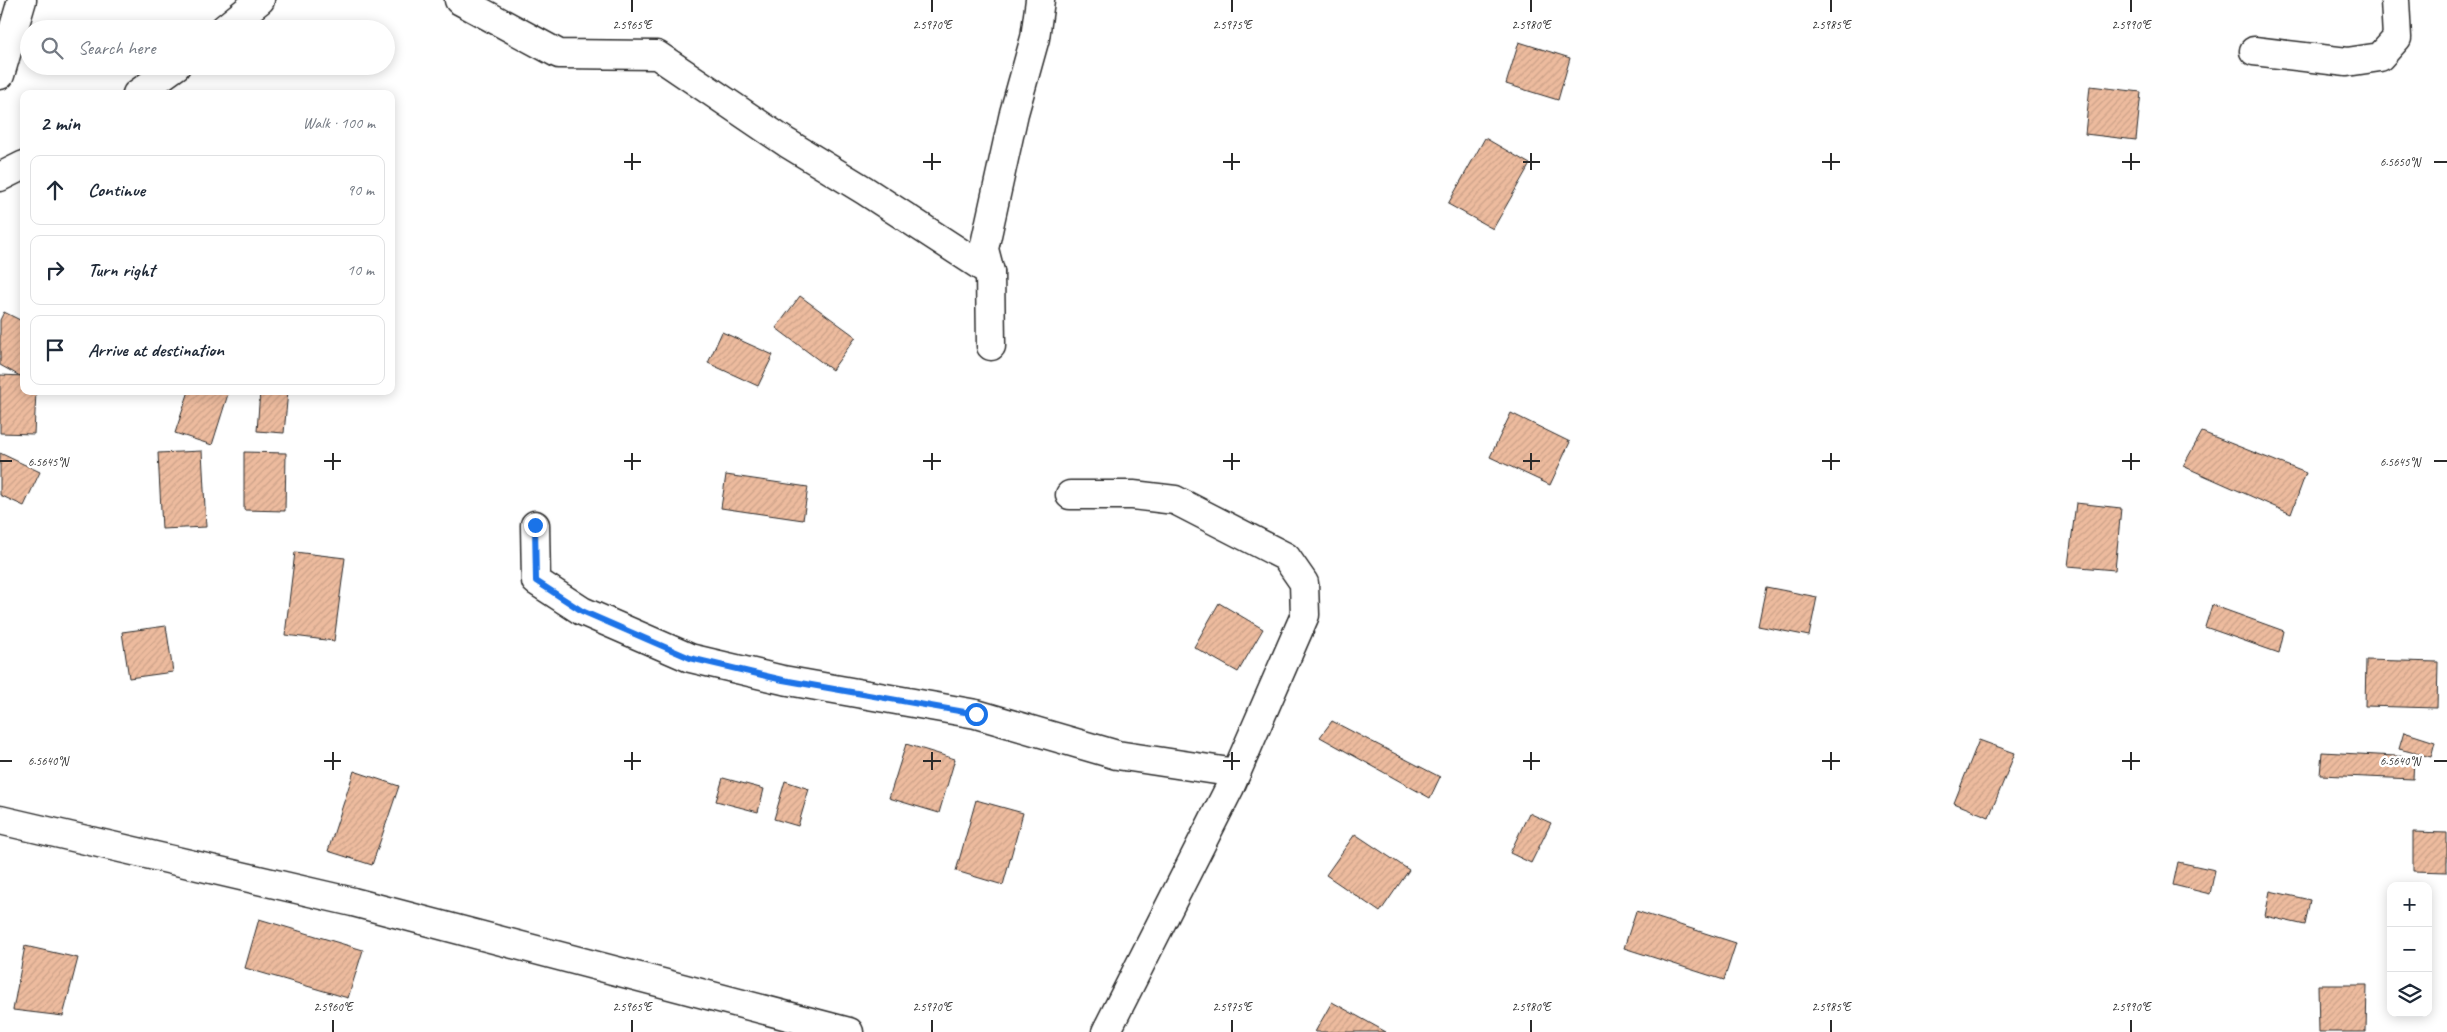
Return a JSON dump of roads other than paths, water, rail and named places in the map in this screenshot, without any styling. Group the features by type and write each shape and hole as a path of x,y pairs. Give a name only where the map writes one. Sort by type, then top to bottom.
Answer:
{"street":[{"path":"0,75 22,0"},
{"path":"235,20 260,0"},
{"path":"460,0 559,54 658,55 787,143 864,190 990,272"},
{"path":"991,346 990,272 984,249 1014,113 1035,38 1040,0"},
{"path":"2254,51 2347,62 2380,57 2397,38 2395,0"},
{"path":"143,90 163,75"},
{"path":"0,177 20,167"},
{"path":"1070,495 1133,495 1175,500 1286,557 1304,583 1306,615 1236,773 1106,1032"},
{"path":"535,525 536,581 582,611 690,658 783,680 976,714 1117,755 1236,773"},
{"path":"0,820 353,902 849,1032"}]}
